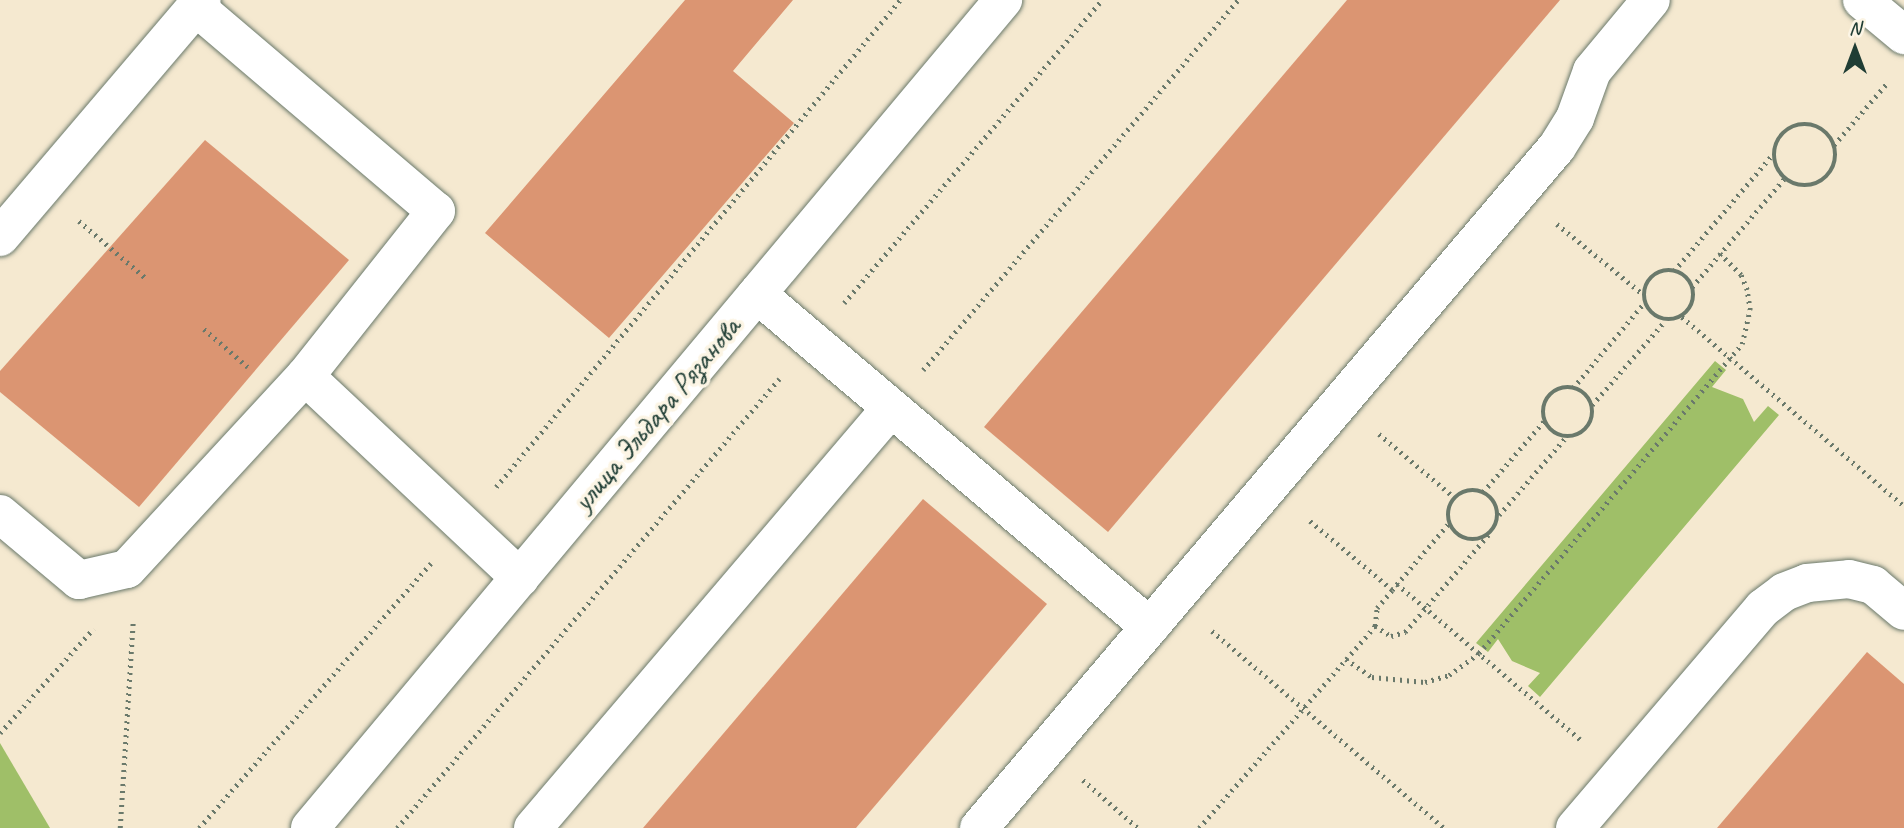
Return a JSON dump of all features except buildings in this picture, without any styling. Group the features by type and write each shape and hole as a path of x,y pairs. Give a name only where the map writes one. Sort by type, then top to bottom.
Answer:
{"street":[{"name":"улица Эльдара Рязанова","path":"310,828 1003,0"},
{"path":"979,828 1569,132 1598,62 1651,0"},
{"path":"1863,0 1904,35"},
{"path":"0,237 199,3 436,211 305,376 131,575 79,580 0,513"},
{"path":"757,294 891,408 1162,613"},
{"path":"305,376 520,578"},
{"path":"533,828 891,408"},
{"path":"1575,828 1763,608 1784,592 1807,583 1849,579 1873,585 1904,611"}],"path":[{"path":"199,828 463,527 900,0"},
{"path":"397,828 1102,0"},
{"path":"891,408 1238,0"},
{"path":"1834,145 1895,73"},
{"path":"1665,320 1645,302 1644,295 1653,276 1674,271 1773,153 1784,132 1807,125 1819,127 1834,145 1835,157 1826,178 1805,186 1784,179 1773,153"},
{"path":"1692,287 1784,179"},
{"path":"41,188 147,279"},
{"path":"1518,193 1644,295"},
{"path":"1346,659 1372,677 1425,682 1449,675 1479,653 1742,344 1750,310 1741,275 1720,254"},
{"path":"1592,405 1665,320 1682,317 1694,299 1692,287 1674,271"},
{"path":"1483,492 1545,420 1549,396 1573,388 1645,302"},
{"path":"1682,317 1904,506"},
{"path":"1545,420 1556,435 1566,437 1575,436 1590,424 1592,405 1588,396 1573,388"},
{"path":"1341,402 1455,498"},
{"path":"1375,626 1386,634 1401,635 1488,535 1498,515 1566,437"},
{"path":"1269,487 1392,590"},
{"path":"1199,828 1375,626 1377,608 1449,523 1455,498 1463,492 1483,492 1497,506 1498,515"},
{"path":"1449,523 1465,539 1488,535"},
{"path":"0,733 131,575"},
{"path":"120,828 131,575"},
{"path":"1397,584 1621,774"},
{"path":"1162,613 1304,709 1444,828"},
{"path":"1046,748 1138,828"}],"green space":[{"path":"1715,361 1726,370 1712,387 1743,399 1754,422 1768,406 1779,415 1540,697 1528,686 1540,673 1512,661 1498,639 1488,652 1476,643"},
{"path":"0,743 50,828 0,828"}]}
